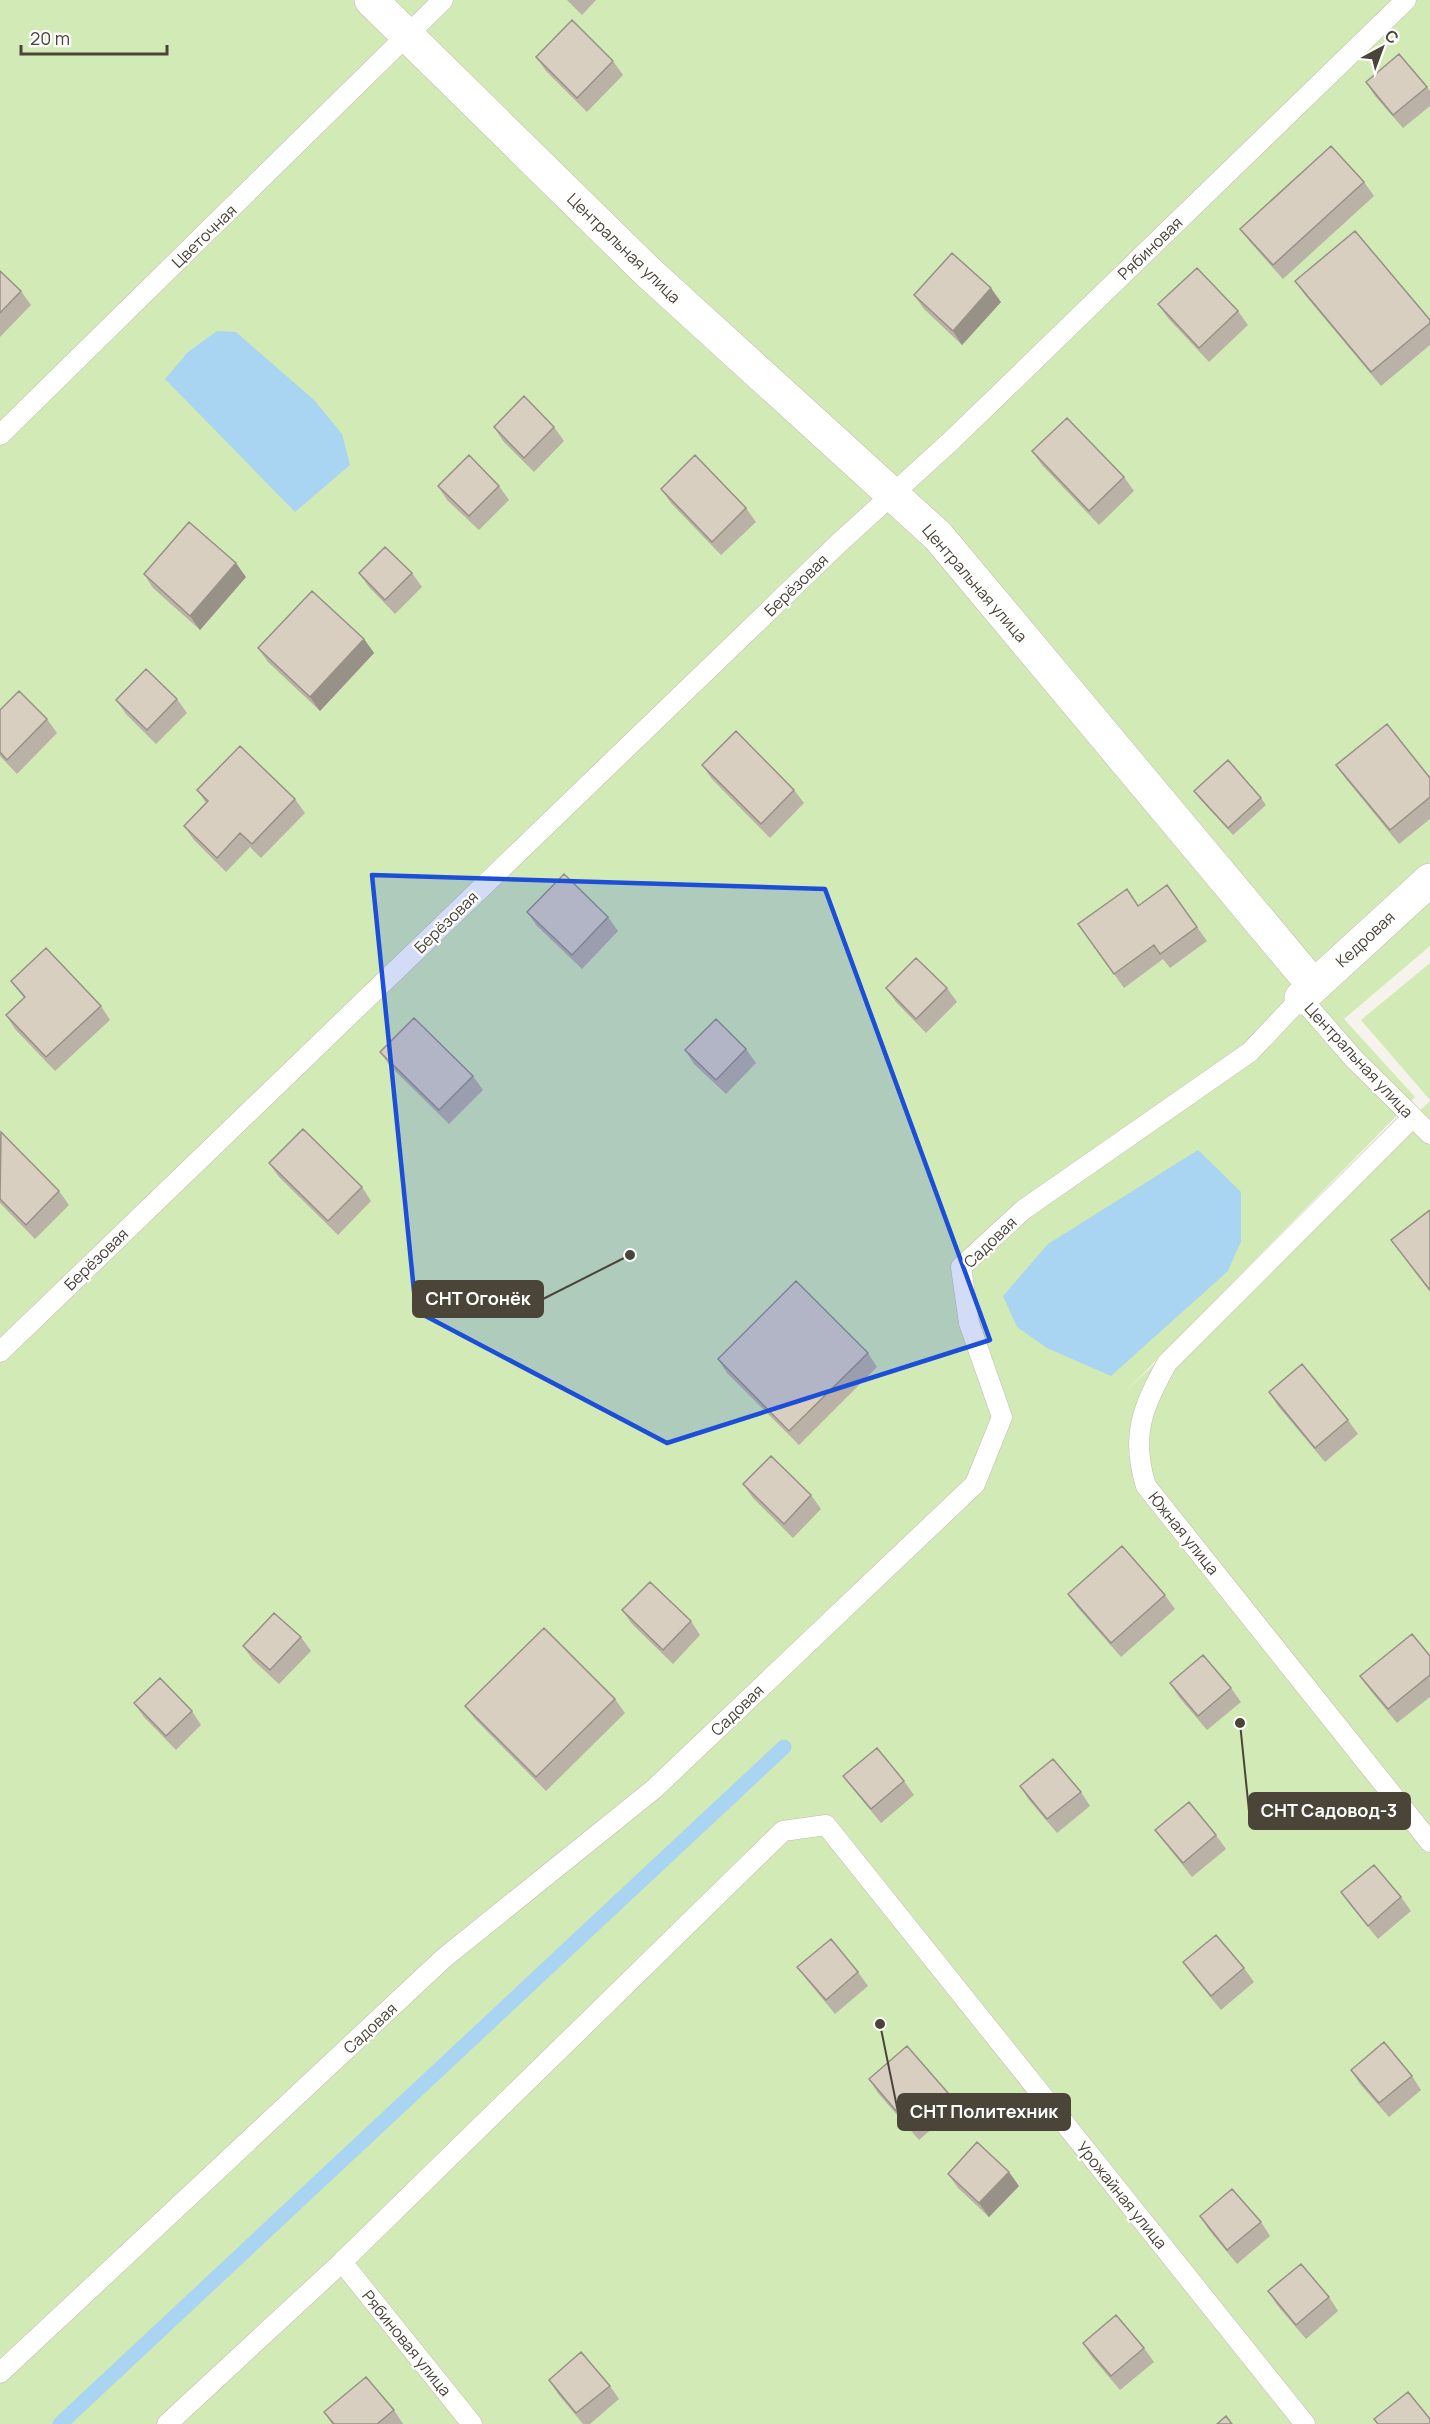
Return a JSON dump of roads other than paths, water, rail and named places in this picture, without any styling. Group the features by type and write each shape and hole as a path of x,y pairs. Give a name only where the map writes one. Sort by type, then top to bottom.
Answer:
{"street":[{"name":"Центральная улица","path":"370,0 648,272 938,536 1307,992"},
{"name":"Кедровая","path":"1307,992 1430,880"}],"lane":[{"name":"Цветочная","path":"0,435 443,0"},
{"name":"Рябиновая","path":"893,494 951,441 1406,0"},
{"name":"Берёзовая","path":"0,1352 839,543 893,494"},
{"name":"Центральная улица","path":"1307,992 1354,1059 1430,1134"},
{"name":"Садовая","path":"0,2373 444,1958 654,1789 975,1484 1002,1417 969,1323 961,1267 1023,1210 1250,1052 1307,992"},
{"name":"Южная улица","path":"1413,1117 1167,1363 1148,1398 1140,1429 1138,1460 1146,1486 1430,1842"},
{"name":"Урожайная улица","path":"342,2262 783,1831 826,1825 1305,2424"},
{"path":"167,2424 342,2262"},
{"name":"Рябиновая улица","path":"342,2262 472,2424"}],"water":[{"path":"217,331 236,332 314,400 342,434 350,465 295,512 165,379 188,352"},
{"path":"1198,1150 1241,1192 1241,1241 1228,1271 1111,1376 1047,1348 1017,1327 1003,1296 1048,1244"}],"waterway":[{"path":"60,2424 784,1747"}],"place":[{"name":"СНТ Огонёк","path":"630,1255"},
{"name":"СНТ Садовод-3","path":"1240,1723"},
{"name":"СНТ Политехник","path":"880,2024"}]}
